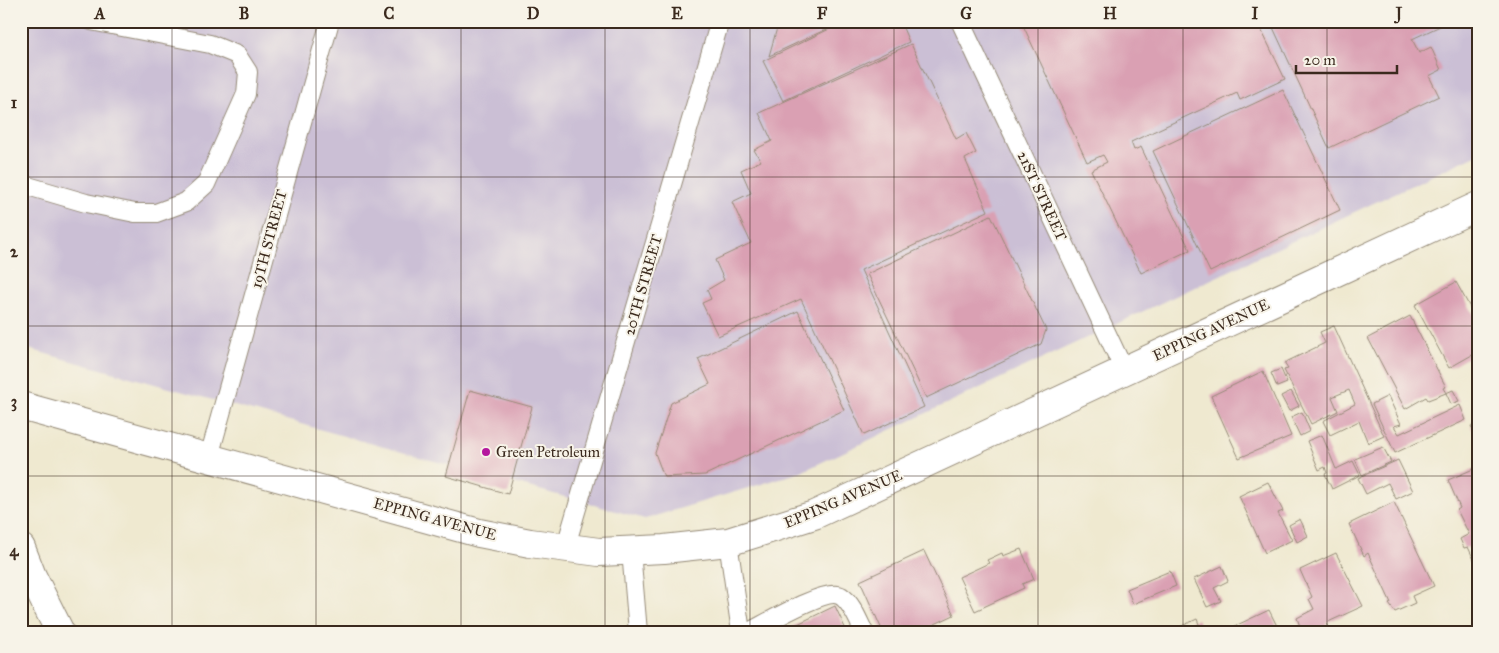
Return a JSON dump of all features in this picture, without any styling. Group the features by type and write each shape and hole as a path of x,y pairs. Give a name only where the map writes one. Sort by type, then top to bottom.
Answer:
{"street":[{"name":"EPPING AVENUE","path":"21,406 479,533 565,549 599,552 728,542 814,515 1478,206"},
{"path":"21,548 27,577 60,632"}],"lane":[{"path":"21,184 86,203 134,213 156,213 186,202 206,184 246,94 248,72 237,55 210,44 91,21"},
{"name":"19TH STREET","path":"209,457 330,21"},
{"name":"20TH STREET","path":"565,549 720,21"},
{"name":"21ST STREET","path":"960,21 1124,370"},
{"path":"728,542 741,632"},
{"path":"631,551 638,632"},
{"path":"749,632 814,600 834,594 842,596 853,609 864,632"}],"shaded area":[{"path":"21,21 1478,21 1478,154 801,472 645,519 21,347"}],"building":[{"path":"779,21 844,21 769,56"},
{"path":"846,21 900,21 909,42 783,101 763,61"},
{"path":"1021,21 1257,21 1285,79 1240,100 1237,93 1131,142 1134,150 1141,147 1190,250 1141,273 1091,170 1107,162 1103,155 1087,162"},
{"path":"1270,21 1451,21 1412,39 1419,53 1431,47 1441,70 1429,76 1439,96 1329,148"},
{"path":"911,44 956,139 966,133 976,153 965,159 988,211 861,270 924,407 864,435 801,299 718,336 702,303 711,299 707,290 724,280 715,260 751,243 732,202 751,193 741,170 761,161 754,150 772,141 759,113"},
{"path":"1283,90 1340,210 1210,272 1153,151"},
{"path":"991,215 1046,330 1041,344 926,398 867,274"},
{"path":"1456,282 1478,322 1478,367 1472,355 1449,368 1415,305"},
{"path":"798,311 844,410 705,475 664,477 655,453 671,403 710,384 698,359"},
{"path":"1410,316 1446,387 1443,388 1446,393 1428,400 1426,397 1405,409 1368,338"},
{"path":"1334,326 1384,436 1368,443 1359,421 1330,435 1323,421 1355,404 1349,390 1332,397 1338,411 1311,424 1284,370 1288,369 1284,363 1325,343 1320,332"},
{"path":"1281,369 1287,383 1277,387 1271,373"},
{"path":"1263,371 1291,436 1239,458 1211,396"},
{"name":"Green Petroleum","path":"470,390 532,407 508,494 446,476"},
{"path":"1453,390 1459,401 1451,404 1446,393"},
{"path":"1291,391 1299,406 1289,411 1281,396"},
{"path":"1388,396 1401,424 1394,426 1399,434 1460,405 1466,420 1395,453 1372,404"},
{"path":"1302,412 1310,431 1300,436 1291,417"},
{"path":"1478,423 1478,440 1471,426"},
{"path":"1322,435 1336,469 1353,461 1360,475 1332,489 1325,474 1327,473 1325,467 1319,470 1307,441"},
{"path":"1383,447 1391,462 1362,475 1355,459"},
{"path":"1398,460 1413,491 1396,499 1388,483 1366,494 1358,478"},
{"path":"1478,467 1478,568 1468,547 1464,548 1460,539 1469,534 1457,510 1460,508 1448,480"},
{"path":"1268,482 1283,511 1278,513 1292,540 1265,553 1239,496"},
{"path":"1394,502 1434,586 1412,596 1415,603 1395,612 1389,604 1391,603 1368,553 1364,556 1349,524"},
{"path":"1300,519 1308,536 1297,542 1289,525"},
{"path":"1021,549 1034,579 1022,584 1024,588 975,611 959,577 989,563 987,560 1002,553 1003,556"},
{"path":"924,551 954,615 918,632 883,632 860,581"},
{"path":"1336,553 1363,606 1326,623 1330,632 1302,632 1297,618 1314,609 1309,599 1312,597 1300,570"},
{"path":"1222,566 1228,581 1214,588 1221,601 1207,607 1194,579"},
{"path":"1170,571 1176,586 1133,604 1127,589"},
{"path":"835,606 847,632 781,632"},
{"path":"1269,610 1280,632 1238,632 1235,626"},
{"path":"1197,619 1202,632 1169,632"}],"place":[{"name":"Green Petroleum","path":"486,452"}]}
